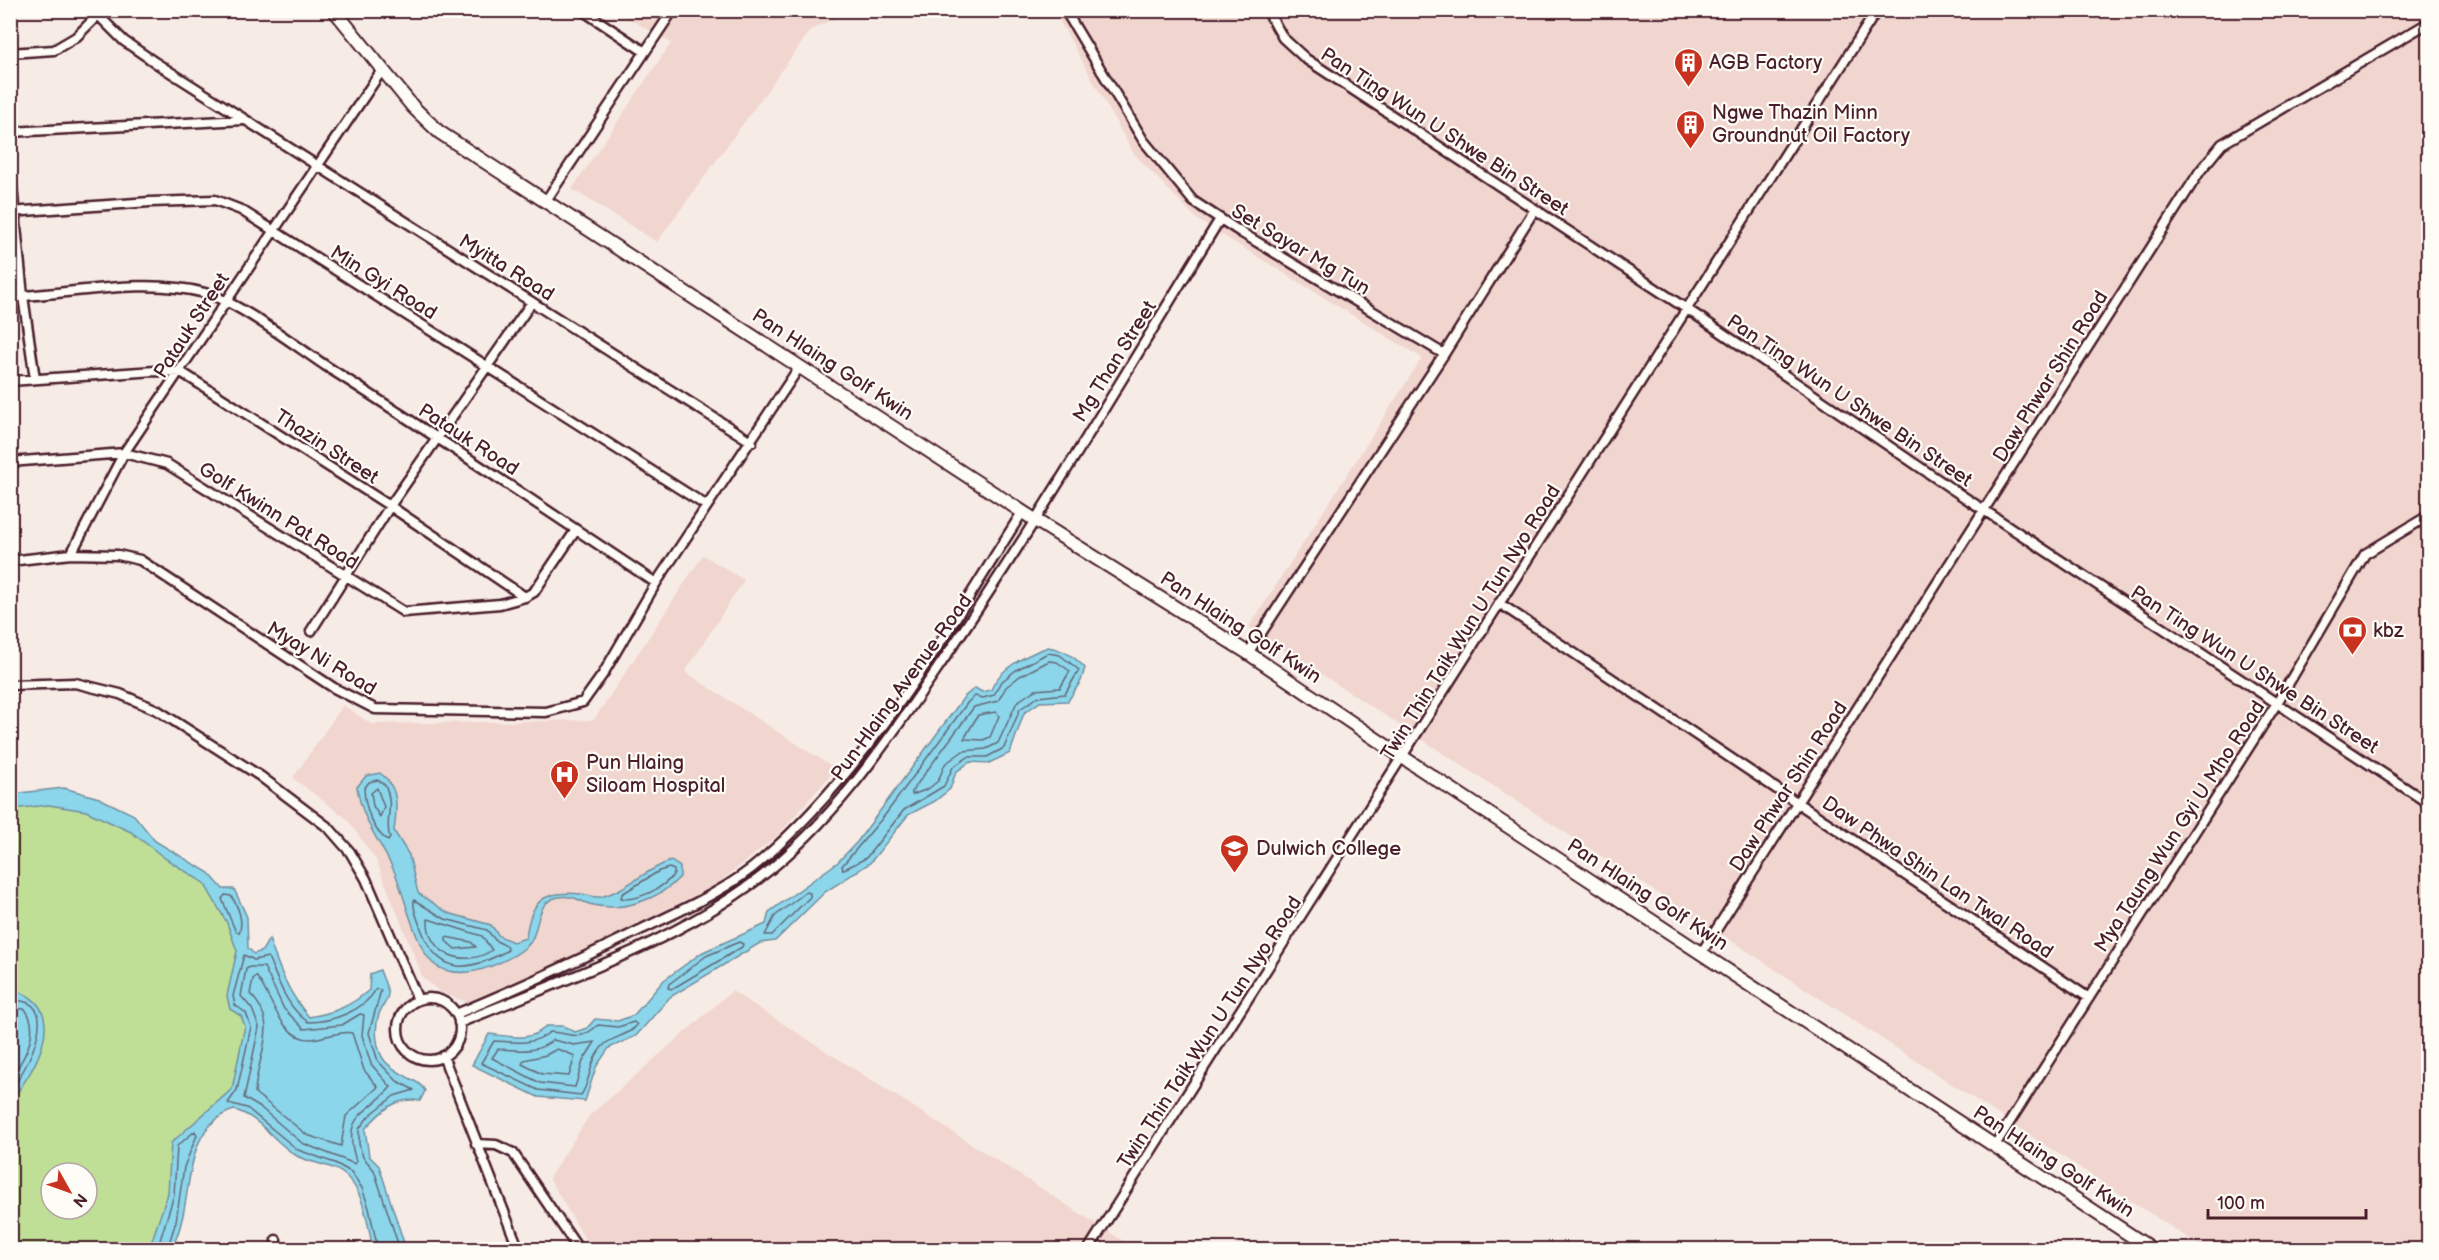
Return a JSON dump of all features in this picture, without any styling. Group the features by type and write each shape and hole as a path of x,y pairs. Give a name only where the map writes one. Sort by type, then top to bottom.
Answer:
{"street":[{"name":"Pan Hlaing Golf Kwin","path":"333,10 412,107 439,132 1035,520 1248,652 1404,758 2153,1250"},
{"path":"582,10 645,52"},
{"path":"545,202 673,10"},
{"name":"Set Sayar Mg Tun","path":"1065,10 1143,140 1193,201 1444,354"},
{"name":"Pan Ting Wun U Shwe Bin Street","path":"1267,10 1283,38 1306,59 1687,309 1984,511 2428,803"},
{"name":"Twin Thin Taik Wun U Tun Nyo Road","path":"1088,1250 1404,758 1499,603 1877,10"},
{"path":"10,53 54,50 76,37 95,13"},
{"name":"Myitta Road","path":"95,13 124,41 244,120 752,442"},
{"name":"Daw Phwar Shin Road","path":"1702,952 2200,171 2222,144 2428,22"},
{"name":"Patauk Street","path":"71,554 124,453 181,372 225,302 381,70"},
{"path":"10,132 244,120"},
{"path":"10,166 13,212 35,379"},
{"name":"Min Gyi Road","path":"13,212 215,200 241,210 707,506"},
{"path":"1248,652 1444,354 1535,209"},
{"name":"Mg Than Street","path":"1035,520 1220,219"},
{"name":"Patauk Road","path":"10,297 128,288 184,288 208,293 439,438 656,584"},
{"path":"311,631 390,506 532,302"},
{"path":"656,584 752,442 800,366"},
{"name":"Thazin Street","path":"10,381 155,370 181,372 390,506 525,597"},
{"name":"Golf Kwinn Pat Road","path":"10,462 124,453 166,464 404,612 500,604 525,597"},
{"name":"Pun Hlaing Avenue Road","path":"458,1018 705,899 763,859 842,780 958,614 1023,511"},
{"name":"Mya Taung Wun Gyi U Mho Road","path":"1995,1145 2277,703 2365,554 2428,516"},
{"name":"Pun Hlaing Avenue Road","path":"458,1018 621,956 669,933 758,879 820,824 877,755 980,607 1035,520"},
{"path":"525,597 534,592 576,530"},
{"path":"10,561 71,554"},
{"name":"Myay Ni Road","path":"71,554 118,555 140,560 334,688 375,709 546,712 562,710 583,702 603,674 656,584"},
{"name":"Daw Phwa Shin Lan Twal Road","path":"1499,603 2089,998"},
{"path":"10,685 75,683 120,694 157,710 260,776 329,828 350,852 366,879 418,1000"},
{"path":"430,998 441,1000 458,1018 457,1041 443,1056 427,1060 414,1056 401,1044 398,1034 400,1017 418,1000 430,998"},
{"path":"443,1056 519,1250"},
{"path":"476,1144 496,1144 513,1153 529,1173 579,1250"},
{"path":"276,1240 276,1250"}],"shaded area":[{"path":"616,11 849,11 811,30 657,242 572,189 671,43"},
{"path":"1054,11 2428,11 2428,1249 2205,1249 1249,627 1422,358 1198,220 1134,154"},
{"name":"Pun Hlaing Siloam Hospital","path":"703,555 744,580 685,672 836,769 777,836 717,884 672,910 471,1003 441,993 423,978 376,860 347,819 293,778 343,705 371,724 594,720"},
{"path":"732,991 1134,1248 591,1249 549,1178 589,1116"}],"green space":[{"path":"59,798 122,818 204,876 287,1028 185,1146 160,1249 11,1249 10,800"}],"water":[{"path":"1048,647 1068,654 1085,668 1081,681 1068,701 1040,702 1024,713 1010,753 989,763 970,762 956,772 950,789 935,801 908,815 870,863 825,892 775,941 760,943 670,997 636,1036 609,1048 596,1067 585,1101 538,1097 472,1065 489,1034 527,1037 546,1026 563,1026 575,1032 587,1028 595,1019 618,1021 634,1015 664,980 703,952 766,924 769,912 838,862 857,842 964,697 975,688 982,692 991,690 1000,675 1014,663"},
{"path":"380,773 394,792 396,807 394,831 409,855 418,893 448,913 491,925 499,936 513,942 526,938 535,907 548,896 568,893 600,897 618,890 671,861 680,867 680,877 650,898 626,905 601,906 568,897 550,900 541,911 531,941 521,951 499,963 476,971 445,970 431,961 424,951 412,924 395,873 373,832 359,799 357,787 366,776"},
{"path":"64,788 99,798 134,815 155,841 209,873 223,889 234,889 247,917 248,948 254,954 262,951 269,939 290,989 309,1017 349,1005 369,990 370,974 380,970 388,993 377,1020 379,1050 389,1065 418,1083 425,1091 420,1101 396,1103 365,1129 369,1156 379,1166 406,1249 373,1249 362,1201 347,1177 336,1169 297,1156 252,1118 234,1110 218,1118 199,1142 180,1226 172,1249 149,1249 168,1193 171,1143 232,1089 245,1026 241,1016 230,1009 227,996 237,951 227,923 204,883 166,859 131,832 86,811 49,805 11,809 11,794"},
{"path":"20,992 35,1001 43,1013 45,1028 43,1043 37,1059 11,1100 11,995"}],"place":[{"name":"AGB Factory","path":"1688,88"},
{"name":"Ngwe Thazin Minn Groundnut Oil Factory","path":"1691,150"},
{"name":"kbz","path":"2352,656"},
{"name":"Pun Hlaing Siloam Hospital","path":"565,800"},
{"name":"Dulwich College","path":"1235,874"}]}
